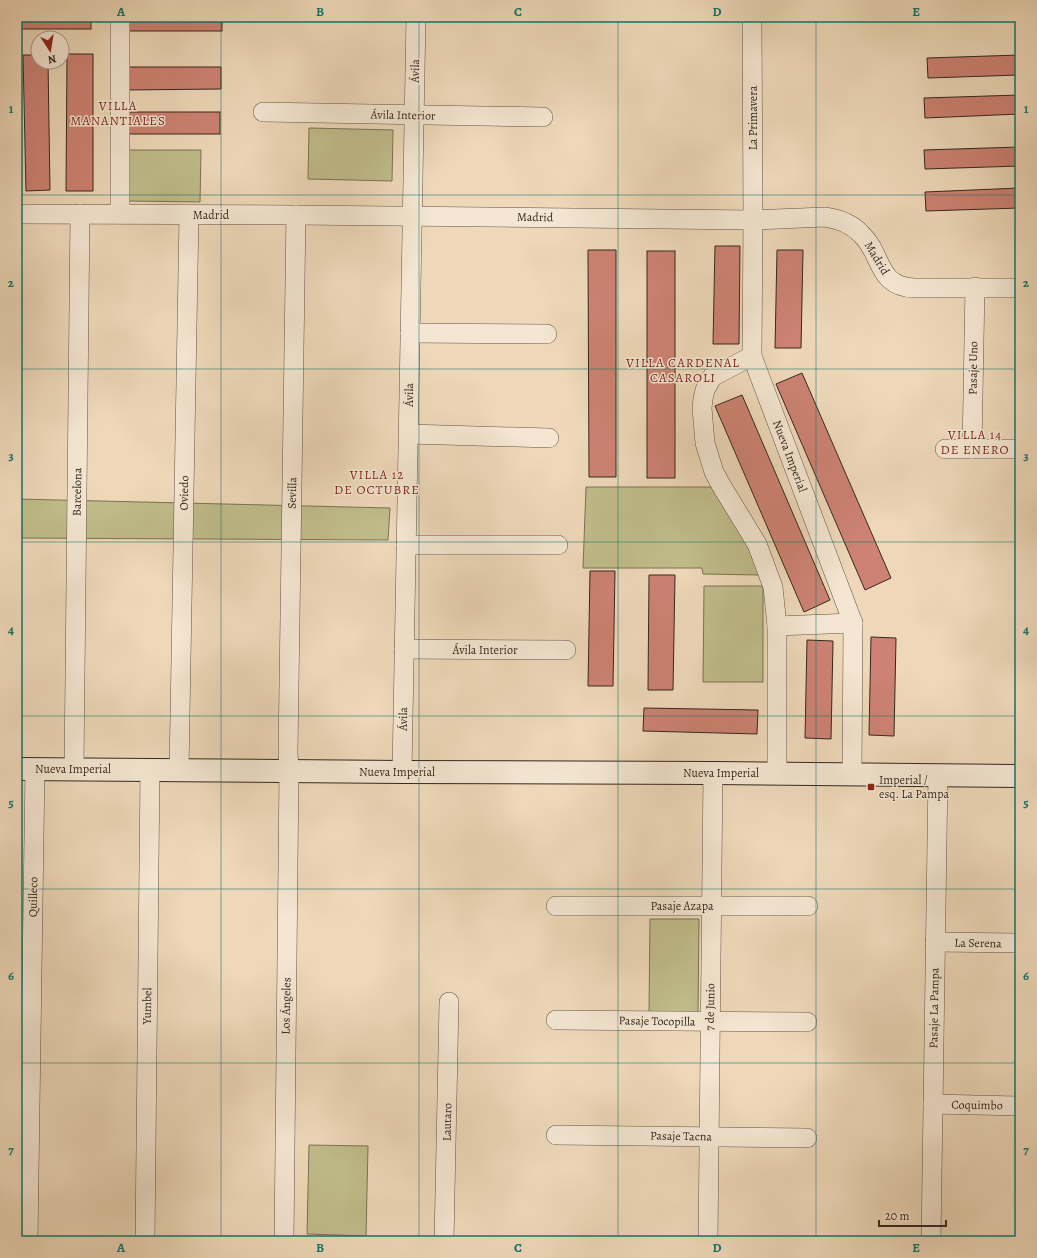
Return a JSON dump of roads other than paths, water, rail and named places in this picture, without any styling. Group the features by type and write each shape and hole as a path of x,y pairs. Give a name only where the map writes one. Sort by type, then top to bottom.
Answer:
{"street":[{"path":"120,17 120,214"},
{"name":"Ávila","path":"402,772 416,17"},
{"name":"La Primavera","path":"752,17 753,220"},
{"name":"Ávila Interior","path":"263,112 543,118"},
{"name":"Madrid","path":"17,214 296,215 753,220 825,217 846,222 862,234 887,276 900,286 915,288 1020,288"},
{"name":"Barcelona","path":"74,769 80,214"},
{"name":"Oviedo","path":"179,771 189,215"},
{"name":"Sevilla","path":"289,771 288,736 296,215"},
{"name":"Nueva Imperial","path":"753,220 752,356 853,623 852,774"},
{"name":"Pasaje Uno","path":"972,449 975,287"},
{"path":"410,332 547,334"},
{"path":"752,356 712,377 702,399 705,443 714,472 720,485 757,544 773,587 777,626 777,774"},
{"path":"408,434 549,438"},
{"path":"945,448 1020,449"},
{"path":"406,544 558,545"},
{"path":"777,626 853,623"},
{"name":"Ávila Interior","path":"404,649 566,650"},
{"name":"Nueva Imperial","path":"26,769 1020,776"},
{"name":"Quilleco","path":"26,769 28,1241"},
{"name":"Yumbel","path":"144,1241 150,770"},
{"name":"Los Ángeles","path":"284,1241 289,771"},
{"name":"7 de Junio","path":"708,1241 713,773"},
{"name":"Pasaje La Pampa","path":"931,1241 938,775"},
{"name":"Pasaje Azapa","path":"556,906 808,906"},
{"name":"La Serena","path":"935,942 1020,943"},
{"name":"Lautaro","path":"444,1241 449,1002"},
{"name":"Pasaje Tocopilla","path":"556,1020 807,1022"},
{"name":"Coquimbo","path":"933,1104 1020,1106"},
{"name":"Pasaje Tacna","path":"556,1135 807,1138"}],"place":[{"name":"Imperial / esq. La Pampa","path":"871,787"}],"district":[{"name":"VILLA MANANTIALES","path":"118,112"},
{"name":"VILLA CARDENAL CASAROLI","path":"683,370"},
{"name":"VILLA 14 DE ENERO","path":"975,442"},
{"name":"VILLA 12 DE OCTUBRE","path":"377,482"}]}
